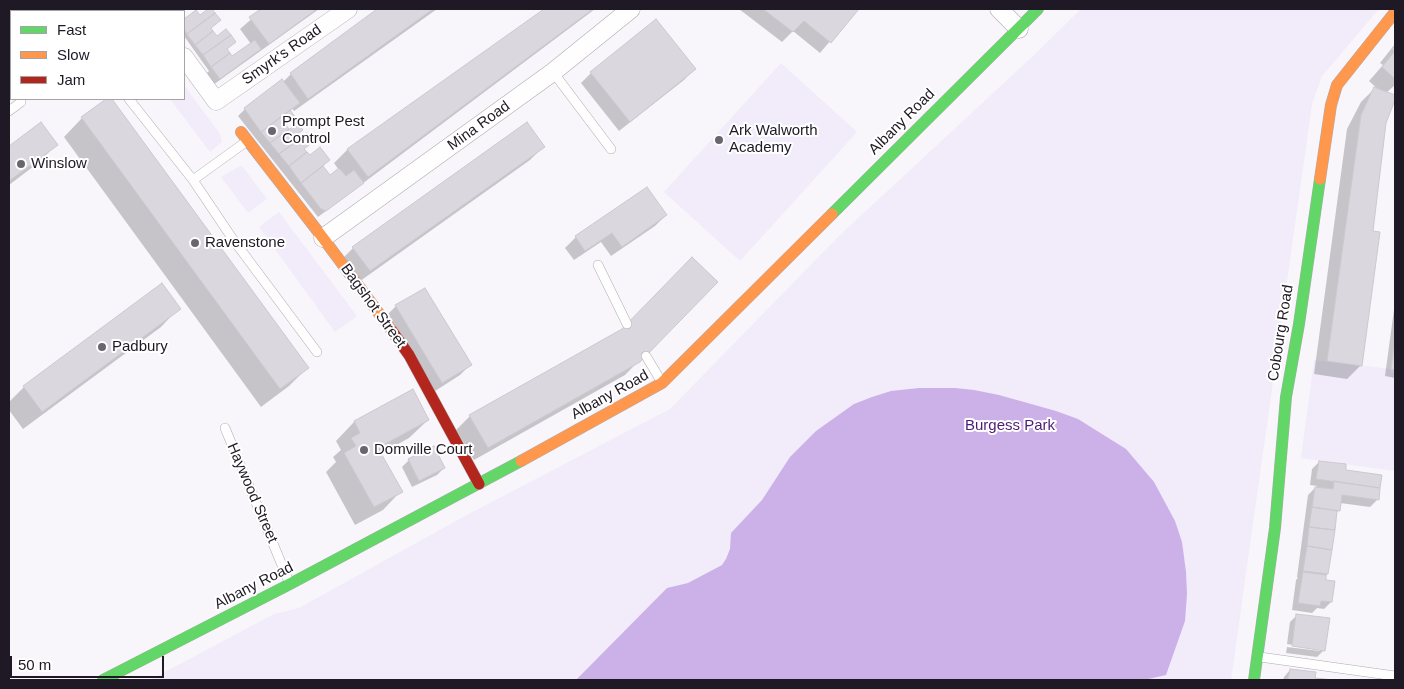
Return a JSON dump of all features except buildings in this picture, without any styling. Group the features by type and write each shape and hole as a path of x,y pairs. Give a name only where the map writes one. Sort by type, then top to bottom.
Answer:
{"main road":[{"name":"Albany Road","path":"103,680 479,484 662,383 1038,9"},
{"name":"Cobourg Road","path":"1254,680 1275,528 1286,397 1299,324 1331,104 1338,85 1346,72 1395,12"},
{"name":"Bagshot Street","path":"244,136 323,238 409,355 479,484"}],"street":[{"name":"Smyrk's Road","path":"185,58 216,102 348,9"},
{"name":"Mina Road","path":"323,238 553,72 631,9"},
{"path":"999,9 1019,29"}],"lane":[{"path":"553,72 611,149"},
{"path":"131,100 193,180 232,238 317,352"},
{"path":"9,111 21,102"},
{"name":"Bagshot Street","path":"193,180 244,136"},
{"path":"598,265 627,324"},
{"path":"646,356 662,383"},
{"name":"Haywood Street","path":"225,428 290,584"},
{"path":"1257,657 1375,677 1395,676"}],"green space":[{"name":"Burgess Park","path":"1081,9 1379,9 1322,76 1312,104 1231,680 150,680 274,614 299,608 463,517 670,409 840,235"},
{"path":"781,63 857,132 740,261 664,192"},
{"path":"185,86 220,134 222,142 210,152 171,100 185,100"},
{"path":"240,166 243,167 267,199 248,213 221,177"},
{"path":"279,212 357,316 335,332 259,227"},
{"path":"1314,360 1391,369 1391,372 1395,373 1395,471 1301,458"}],"shaded area":[{"path":"919,388 974,390 1056,411 1078,419 1126,449 1154,482 1175,521 1182,542 1187,594 1185,621 1166,675 1144,680 576,680 667,588 688,583 722,565 730,549 731,533 762,500 790,457 816,431 854,404 891,391"}],"traffic: fast":[{"path":"832,214 1038,9"},
{"path":"1254,680 1275,528 1286,397 1299,324 1320,179"},
{"path":"103,680 290,584 521,461"}],"traffic: slow":[{"path":"1320,179 1331,105 1337,85 1395,12"},
{"path":"241,132 392,331"},
{"path":"521,461 662,383 832,214"}],"traffic: jam":[{"path":"392,331 409,355 479,484"}],"place":[{"name":"Prompt Pest Control","path":"272,131"},
{"name":"Ark Walworth Academy","path":"719,140"},
{"name":"Winslow","path":"21,164"},
{"name":"Ravenstone","path":"195,243"},
{"name":"Padbury","path":"102,347"},
{"name":"Domville Court","path":"364,450"}]}
